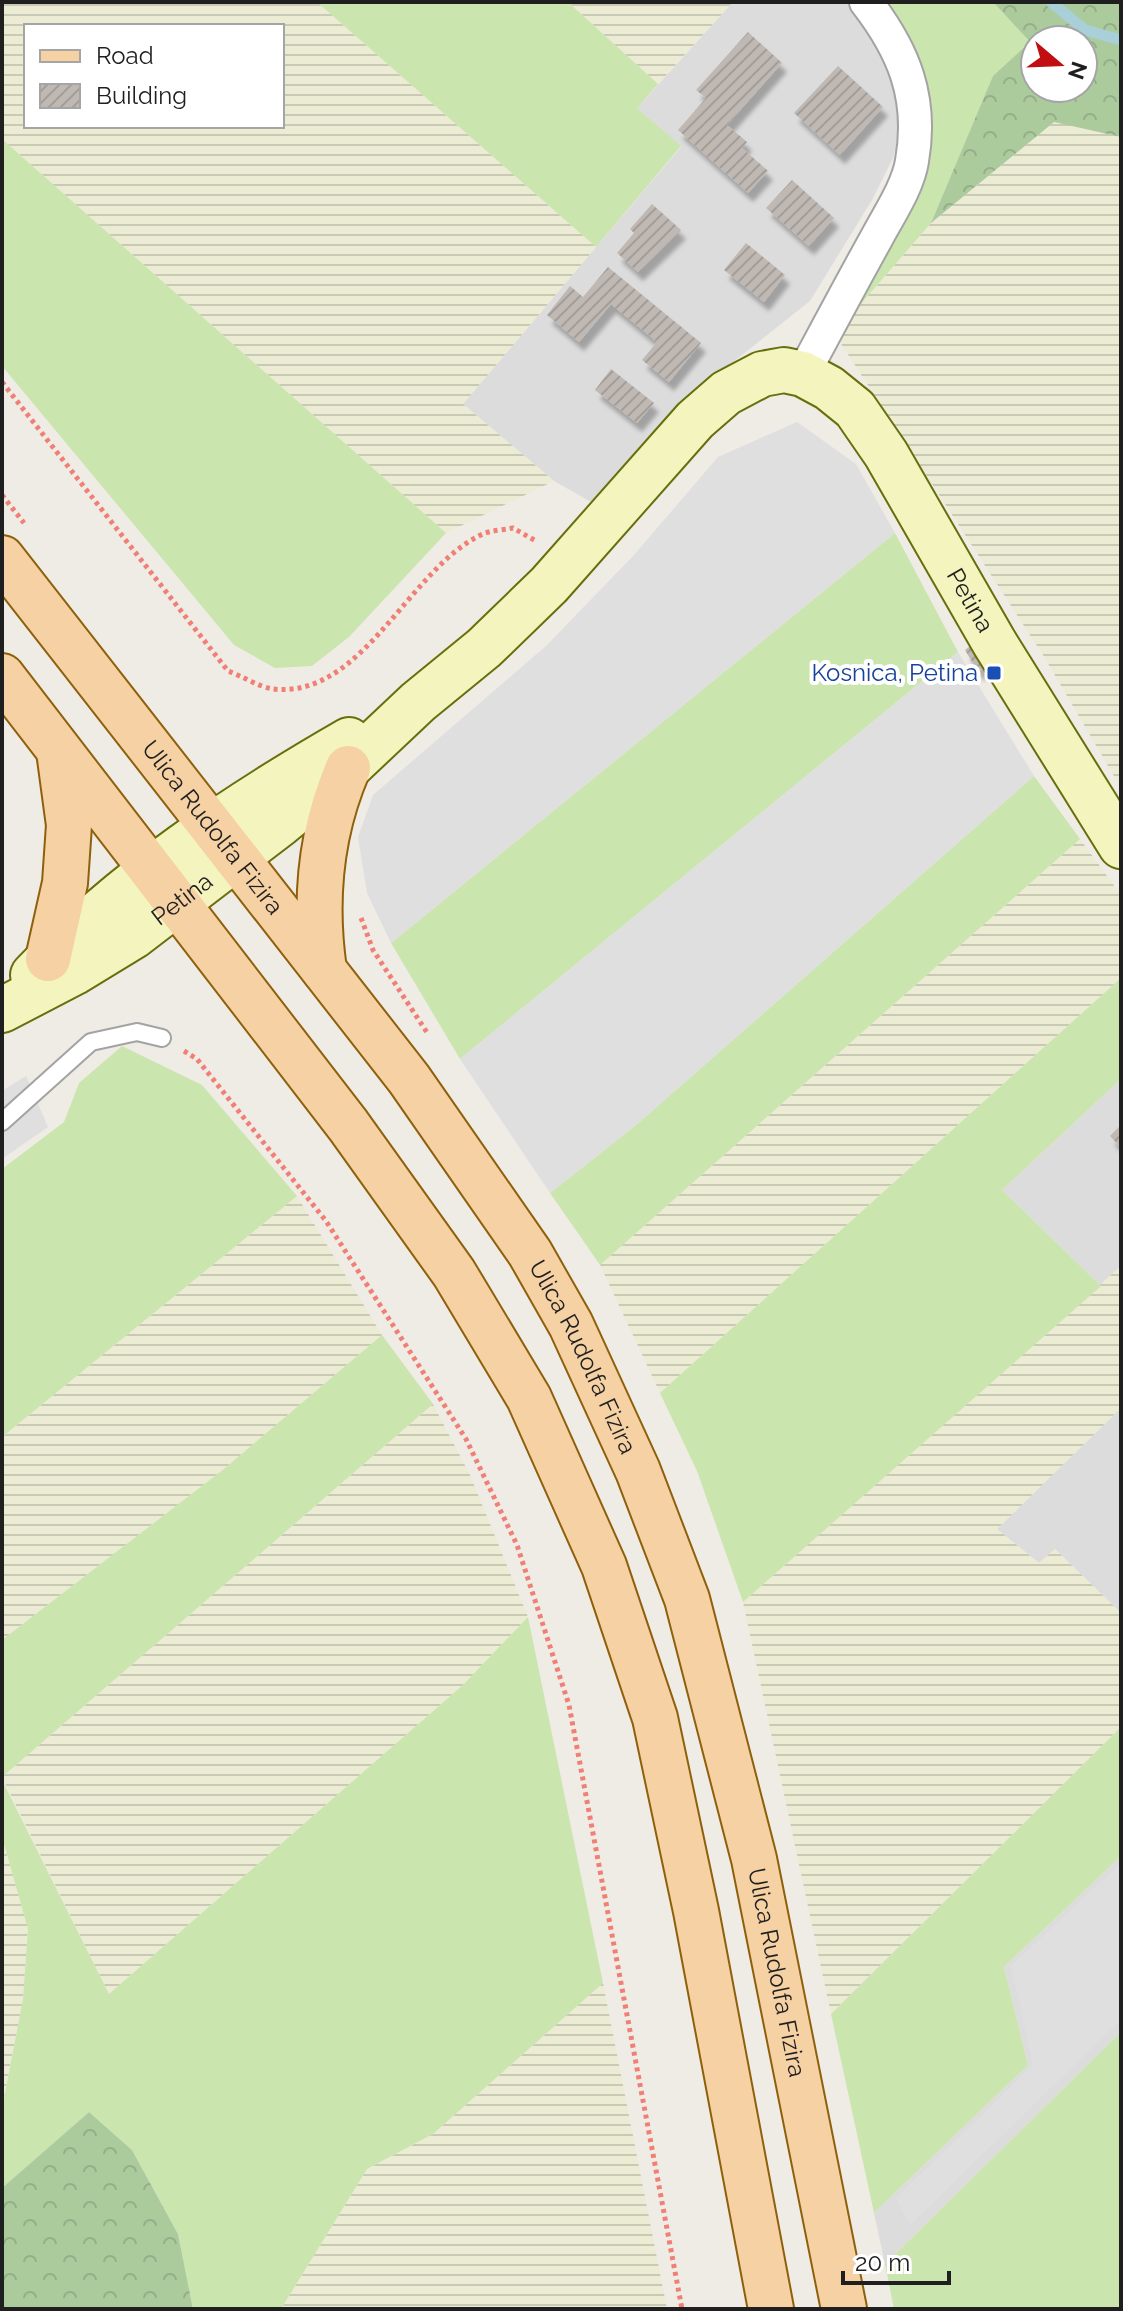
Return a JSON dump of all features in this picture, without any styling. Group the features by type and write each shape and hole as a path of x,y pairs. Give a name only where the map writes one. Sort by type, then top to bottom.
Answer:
{"main road":[{"name":"Ulica Rudolfa Fizira","path":"2,558 409,1079 530,1253 571,1325 638,1471 687,1599 754,1859 844,2309"},
{"path":"2,676 339,1113 454,1273 529,1398 604,1566 655,1718 696,1911 771,2309"},
{"path":"48,959 65,883 69,825 58,749"},
{"path":"324,970 318,899 326,831 348,768"}],"street":[{"path":"803,374 912,165 915,129 911,89 897,45 866,2"},
{"name":"Petina","path":"2,1008 110,951 165,887 224,841 348,768 418,702 484,648 571,562 695,420 726,393 762,374 784,370 803,374 829,388 855,409 886,454 994,642 1121,846"},
{"name":"Petina","path":"224,841 275,782 418,702"},
{"name":"Petina","path":"2,1008 96,914 165,887"}],"lane":[{"path":"2,1122 91,1042 137,1032 162,1038"}],"path":[{"path":"2,382 228,671 273,689 314,684 355,658 445,560 484,534 513,528 571,562"},
{"path":"162,1038 197,1059 326,1221 466,1439 517,1545 569,1705 682,2309"}],"shaded area":[{"path":"733,2 847,2 880,45 899,92 901,124 893,158 872,200 810,301 684,401 593,503 554,481 463,404 681,147 637,108"},
{"path":"797,422 856,464 895,533 391,943 367,893 358,837 373,795 546,646 634,555 718,457"},
{"path":"958,652 1034,776 636,1125 550,1193 460,1059"},
{"path":"26,1076 48,1127 2,1159 2,1091"},
{"path":"1121,1079 1121,1266 1101,1286 1002,1190"},
{"path":"1121,1408 1121,1613 1055,1549 1039,1563 997,1529"},
{"path":"1121,1856 1121,2032 885,2264 874,2213 1028,2065 1004,1967"},
{"path":"1121,1863 1121,2020 910,2225 896,2198 1033,2065 1011,1966"}],"green space":[{"path":"2,2 317,2 596,247 463,404 554,481 446,533 2,139"},
{"path":"317,2 568,2 658,84 637,108 681,146 596,247"},
{"path":"568,2 733,2 658,84"},
{"path":"881,2 993,2 1019,30 1019,52 993,77 931,223 859,306 901,226 923,173"},
{"path":"993,2 1121,2 1121,137 1054,122 931,223 993,76 1019,52 1019,104 1099,104 1099,24 1019,24 1019,30"},
{"path":"1055,121 1121,137 1121,788 1043,655 838,339 859,306 931,223"},
{"path":"2,139 446,533 349,637 312,666 275,668 234,645 2,366"},
{"path":"895,533 958,652 460,1059 391,943"},
{"path":"1034,776 1080,839 600,1265 550,1193 636,1125"},
{"path":"1080,839 1121,895 1121,978 660,1393 600,1265"},
{"path":"1121,978 1121,1079 1002,1190 1101,1286 743,1602 697,1471 660,1393"},
{"path":"122,1046 202,1085 297,1196 2,1437 2,1169 64,1122 79,1083"},
{"path":"297,1196 382,1335 224,1469 2,1640 2,1437"},
{"path":"1121,1266 1121,1408 997,1529 1039,1563 1055,1549 1121,1613 1121,1727 831,2014 743,1602"},
{"path":"382,1335 433,1404 2,1777 2,1640 224,1469"},
{"path":"433,1404 470,1475 528,1617 463,1685 109,1994 2,1777"},
{"path":"528,1617 603,1983 433,2134 367,2169 281,2309 193,2309 178,2234 132,2150 89,2112 2,2188 2,2109 23,1999 28,1929 2,1837 2,1780 109,1994 463,1685"},
{"path":"1121,1727 1121,1856 1004,1967 1028,2065 874,2213 831,2014"},
{"path":"2,1837 28,1928 23,1999 2,2109"},
{"path":"603,1983 667,2309 281,2309 367,2169 433,2134"},
{"path":"1121,2032 1121,2309 894,2309 885,2264"},
{"path":"89,2112 132,2150 178,2234 193,2309 2,2309 2,2188"}],"building":[{"path":"748,32 782,63 727,125 747,142 742,148 768,171 748,193 678,130 706,98 696,90"},
{"path":"838,66 883,107 840,155 794,113"},
{"path":"792,180 834,218 809,246 766,208"},
{"path":"652,204 681,230 638,272 617,253 634,233 630,229"},
{"path":"746,243 785,275 764,302 724,270"},
{"path":"608,267 701,343 669,382 642,360 657,342 611,304 579,342 547,315 570,286 583,297"},
{"path":"611,369 654,403 637,423 595,390"},
{"path":"974,643 989,665 978,672 965,650"},
{"path":"1121,1125 1121,1148 1110,1136"}],"waterway":[{"path":"1051,2 1085,30 1121,40"}],"place":[{"name":"Kosnica, Petina","path":"994,673"}]}
